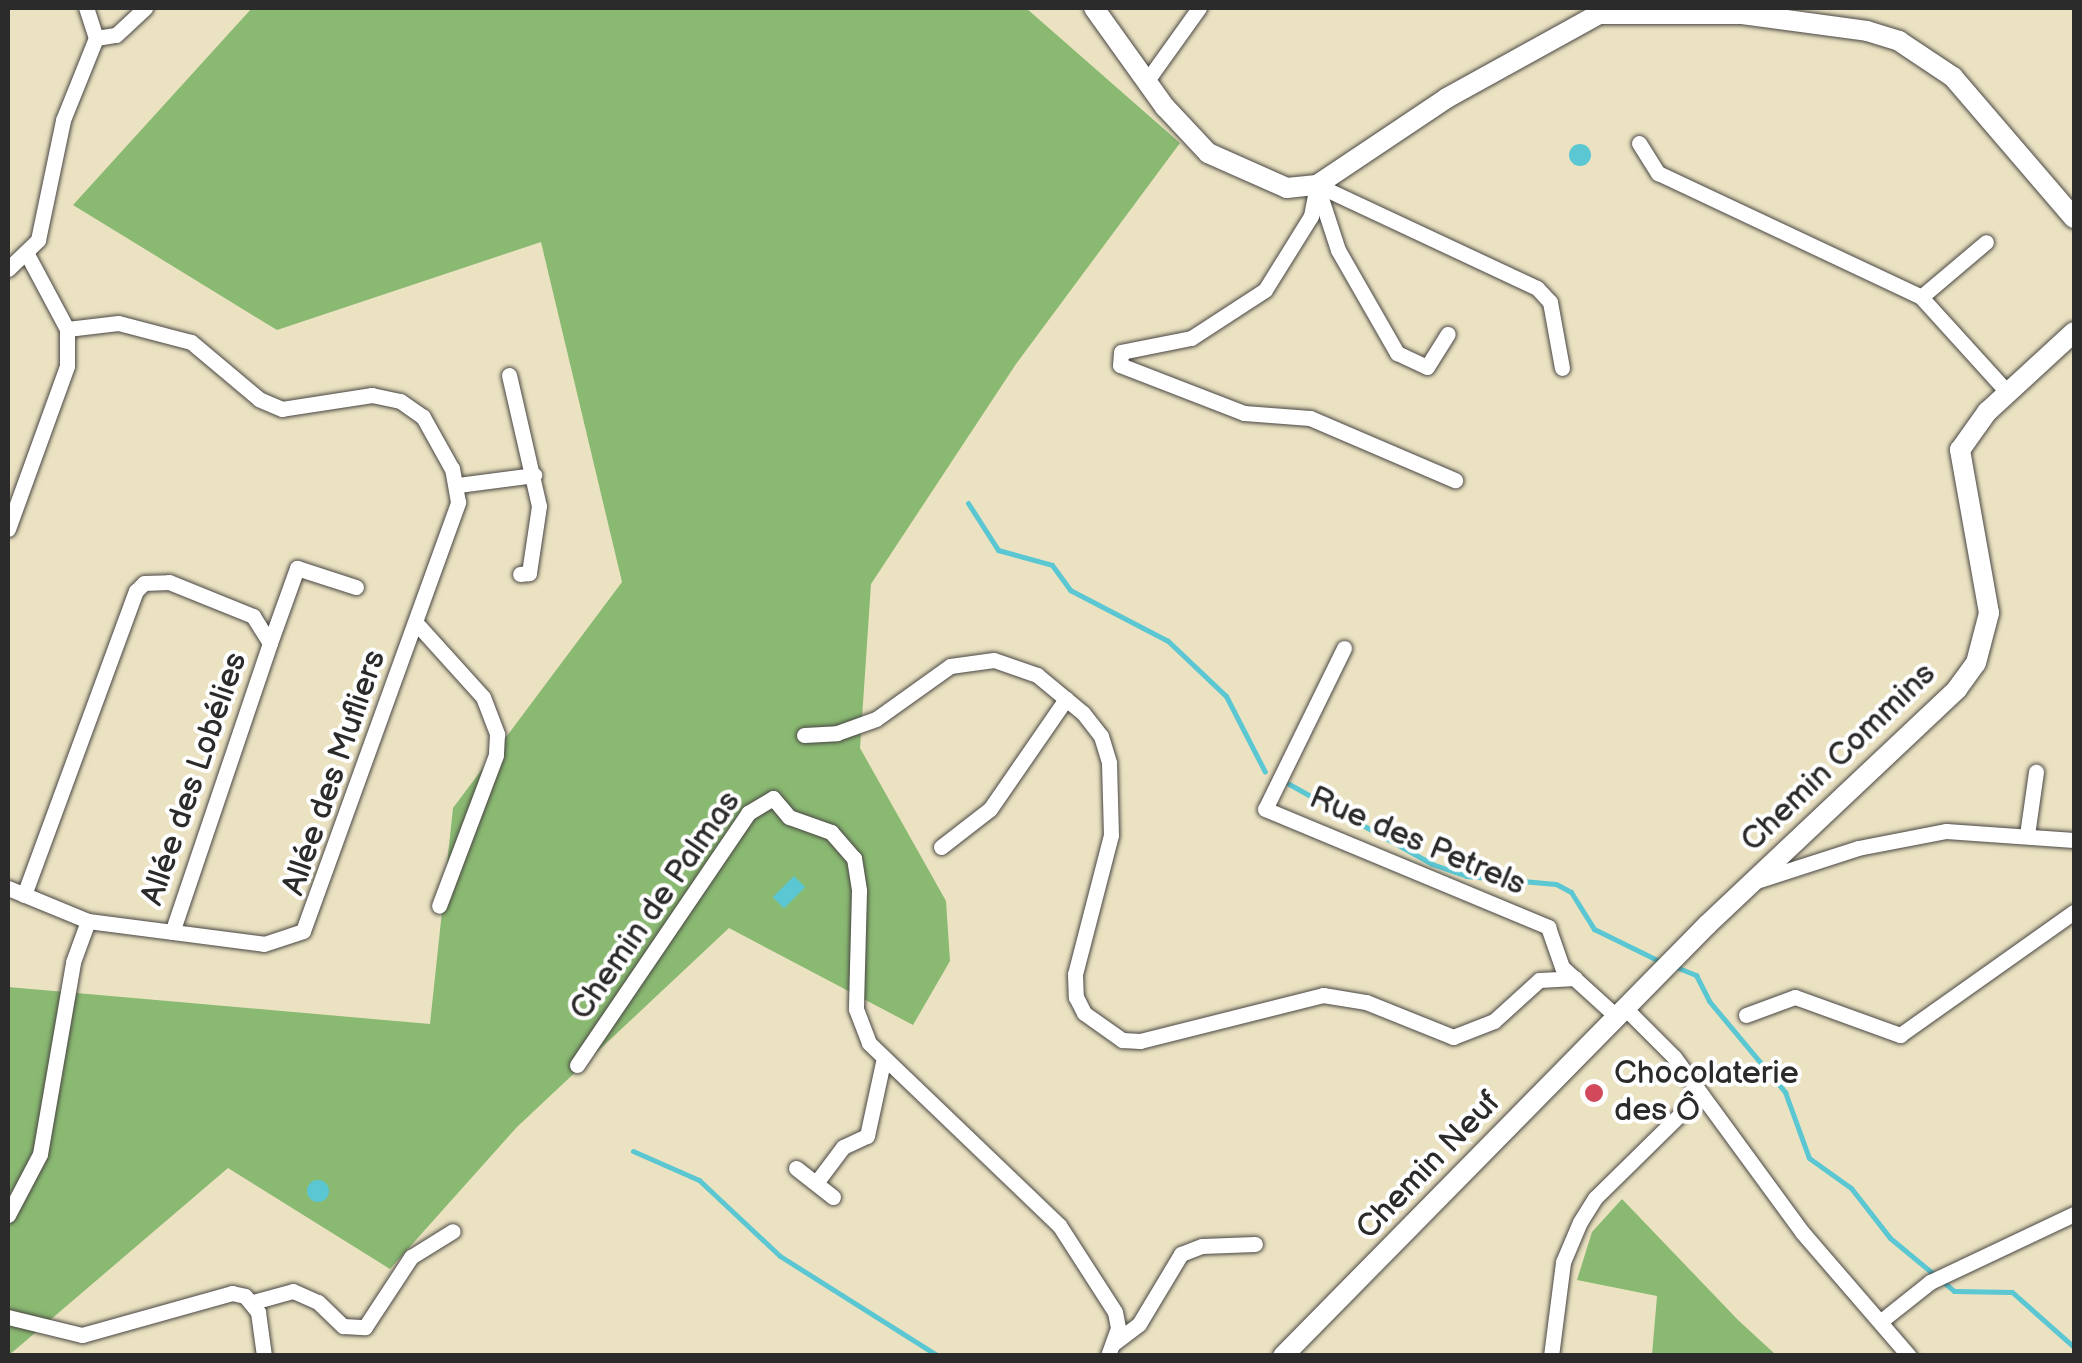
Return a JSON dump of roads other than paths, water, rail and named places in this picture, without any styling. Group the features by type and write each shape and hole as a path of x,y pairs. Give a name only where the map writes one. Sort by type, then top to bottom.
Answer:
{"street":[{"path":"8,269 38,240 64,120 96,38 86,8"},
{"path":"96,38 116,34 145,8"},
{"path":"1094,8 1146,82 1208,153 1269,183 1317,185 1537,288 1550,302 1562,368"},
{"path":"1146,82 1200,8"},
{"path":"1455,480 1310,418 1244,413 1120,365 1121,352 1191,338 1265,290 1311,216 1317,185 1584,18 1656,10 1742,14 1868,31 1922,54 1980,106 2074,218"},
{"path":"1639,143 1658,174 1920,298 2008,392"},
{"path":"1317,185 1338,250 1398,353 1427,367 1448,334"},
{"path":"1920,298 1986,242"},
{"path":"8,529 68,366 66,329 27,254"},
{"path":"66,329 118,323 191,342 259,399 282,409 372,395 400,400 424,416 458,485 534,476"},
{"name":"Chemin Commins","path":"1621,1013 1957,689 1976,663 1989,613 1960,450 2008,392 2074,332"},
{"path":"509,374 538,506 529,573 520,574"},
{"name":"Allée des Mufliers","path":"8,888 88,922 264,944 303,932 456,512 458,485"},
{"name":"Allée des Lobélies","path":"172,932 297,568 356,586"},
{"name":"Allée des Lobélies","path":"24,895 136,591 156,581 186,589 253,616 270,644"},
{"name":"Allée des Mufliers","path":"417,624 483,697 496,734 496,755 439,906"},
{"name":"Rue des Petrels","path":"1344,648 1265,809 1548,927 1562,966 1621,1013 1701,1094 1802,1232 1910,1356"},
{"path":"804,735 836,733 876,719 950,666 994,660 1037,675 1066,699 1101,736 1109,763 1110,835 1075,974 1084,1012 1108,1034 1140,1041 1324,995 1366,1002 1453,1036 1494,1021 1539,980 1575,978"},
{"path":"942,847 990,809 1066,699"},
{"path":"2028,835 2036,772"},
{"name":"Chemin de Palmas","path":"577,1065 748,812 773,798 789,817 832,832 854,858 860,891 856,1009 883,1062 1059,1225 1115,1312 1111,1349"},
{"path":"1755,881 1858,848 1946,831 2074,840"},
{"path":"1746,1015 1795,997 1900,1035 2074,912"},
{"path":"8,1214 40,1154 73,962 88,922"},
{"name":"Chemin Neuf","path":"1283,1356 1621,1013"},
{"path":"816,1183 843,1146 867,1136 883,1062"},
{"path":"1551,1356 1563,1262 1580,1222 1595,1198 1701,1094"},
{"path":"796,1168 833,1197"},
{"path":"1881,1322 1930,1282 2074,1214"},
{"path":"8,1317 82,1336 232,1294 253,1302 292,1291 318,1302 342,1326 365,1326 411,1257 452,1231"},
{"name":"Chemin de Palmas","path":"1111,1349 1139,1324 1180,1254 1202,1246 1255,1244"},
{"path":"253,1302 264,1356"}],"water":[{"path":"1580,144 1588,147 1588,163 1580,166 1572,163 1569,155 1572,147"},
{"path":"794,876 805,887 784,909 773,897"},
{"path":"318,1180 326,1183 326,1199 318,1202 310,1199 307,1191 310,1183"}],"waterway":[{"path":"968,503 998,550 1052,565 1070,590 1168,641 1226,696 1265,772"},
{"path":"1289,784 1432,864 1466,876 1556,884 1571,892 1594,929 1661,962"},
{"path":"1676,967 1696,975 1709,1001 1785,1092 1809,1158 1851,1188 1890,1238 1954,1291 2012,1292 2074,1347"},
{"path":"633,1151 699,1180 780,1256 938,1356"}],"place":[{"name":"Chocolaterie des Ô","path":"1594,1093"}]}
